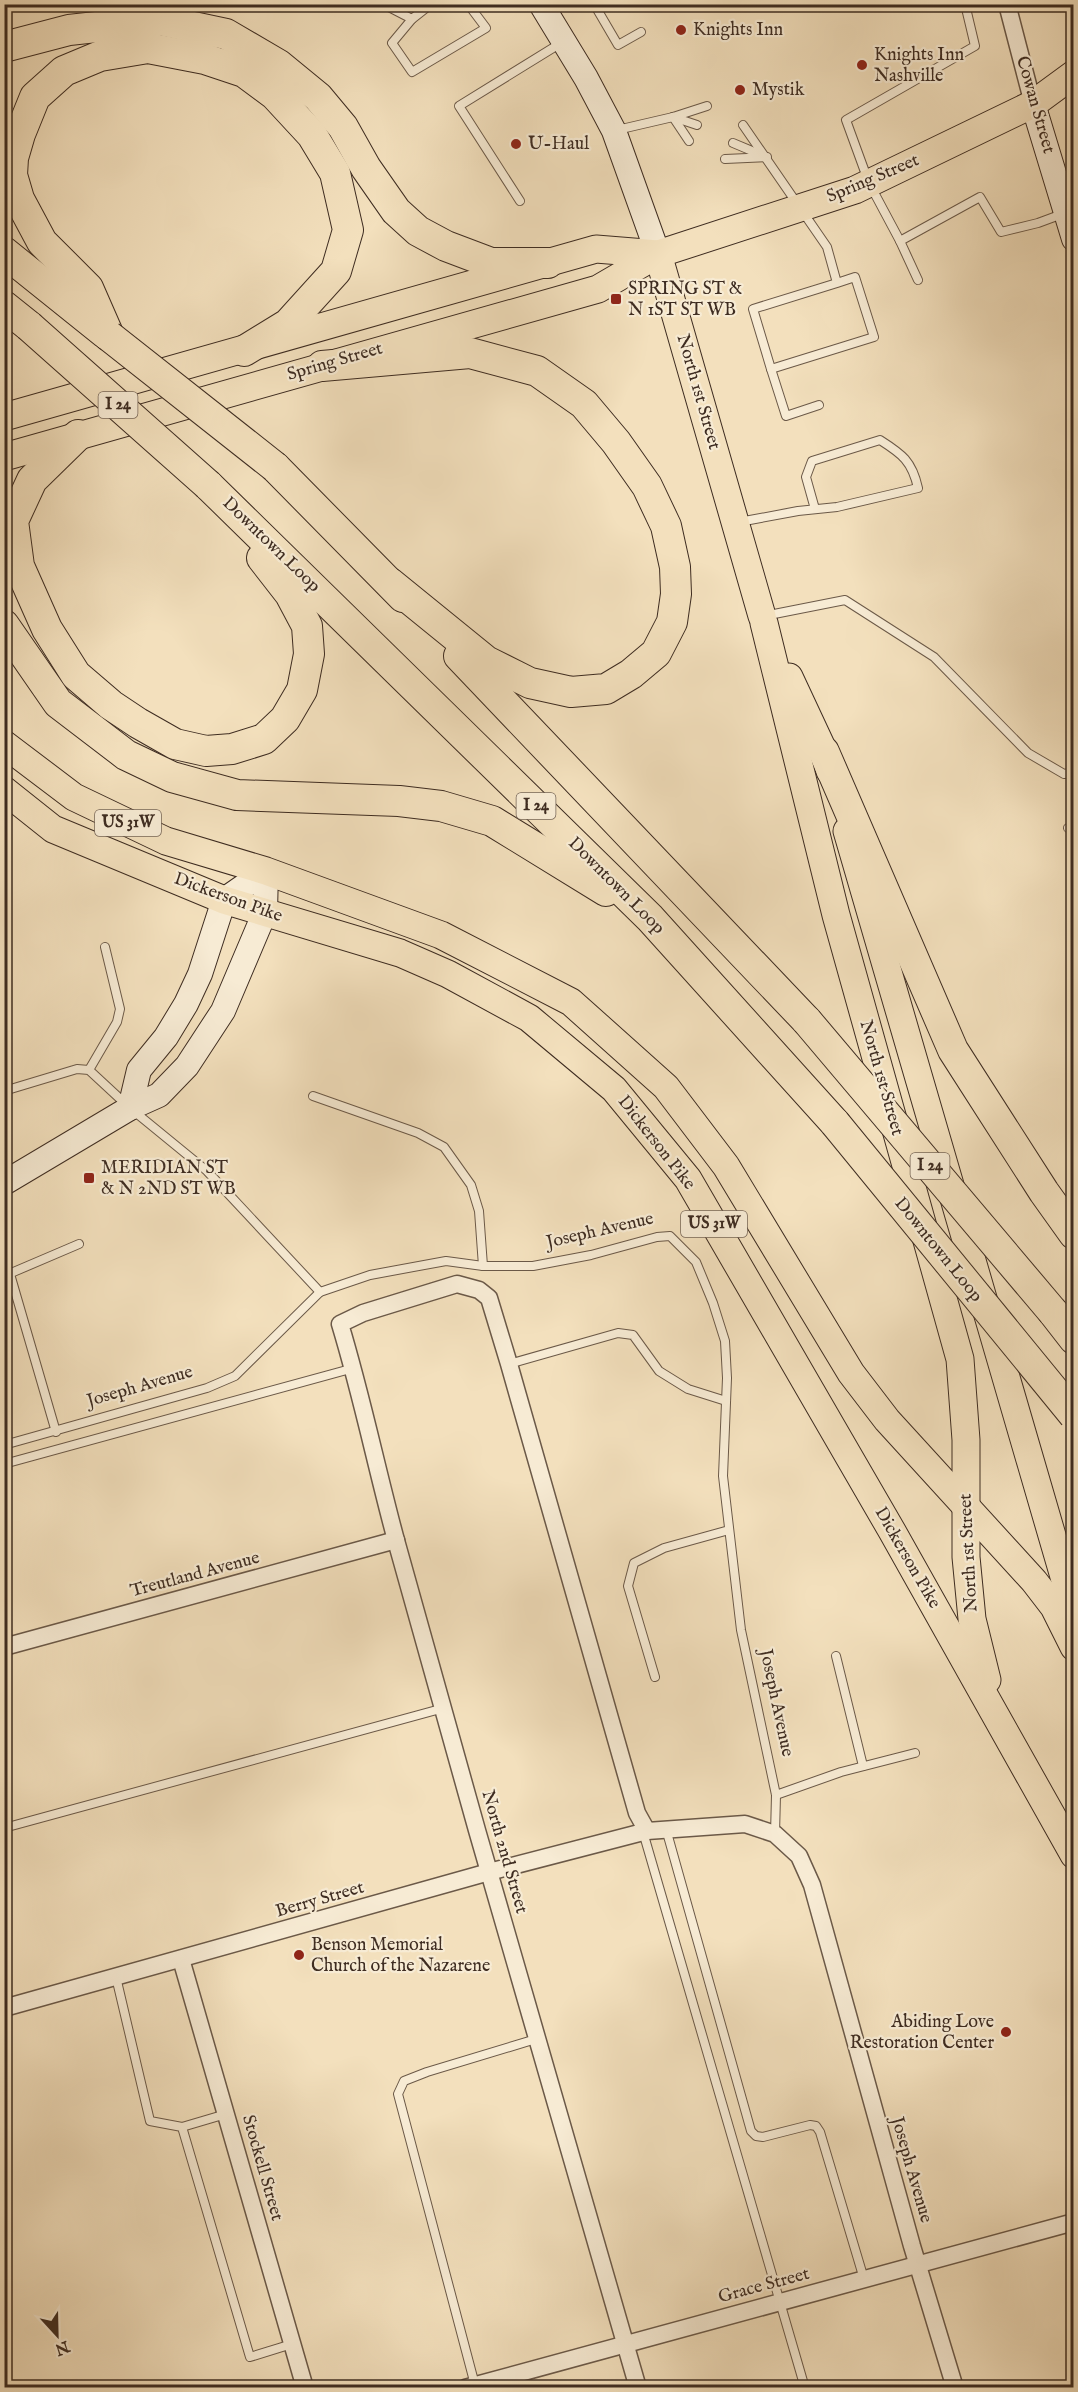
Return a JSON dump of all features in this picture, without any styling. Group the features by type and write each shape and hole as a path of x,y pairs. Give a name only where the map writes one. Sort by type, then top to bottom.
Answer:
{"highway":[{"path":"4,47 69,30 160,20 226,34 279,65 318,97 343,127 366,168 396,211 418,231 446,246 491,263 548,263"},
{"path":"109,336 88,288 42,242 19,199 12,175 13,158 35,97 63,71 100,56 148,48 205,59 244,72 275,95 312,135 335,173 348,230 336,271 288,324 244,351"},
{"name":"I 24","path":"4,252 275,467 390,583 807,1021 1074,1339"},
{"name":"Downtown Loop","path":"4,306 217,492 650,918 835,1123 1074,1415"},
{"path":"322,366 470,353 537,371 584,404 616,442 647,486 666,526 675,567 676,594 672,622 656,653 631,674 606,689 571,692 530,683 486,661 390,583"},
{"path":"78,435 32,480 13,521 19,566 47,629 76,675 111,705 138,723 175,744 206,750 232,749 264,739 285,719 302,690 309,654 307,626 290,594 262,558 217,492"},
{"path":"4,625 58,703 126,755 172,777 237,795 399,801 441,806 492,821 650,918"},
{"path":"825,752 952,1050 1074,1234"}],"main road":[{"name":"Spring Street","path":"4,457 598,289 658,254 855,190 1033,104 1074,74"},
{"name":"Spring Street","path":"4,417 244,351 596,249 658,254"},
{"name":"North 1st Street","path":"658,254 763,620 839,927 960,1359 966,1440 966,1557 972,1618 995,1714"},
{"name":"North 1st Street","path":"763,620 825,752 1074,1611"},
{"name":"Dickerson Pike","path":"4,744 74,797 166,841 266,871 441,935 571,1002 580,1009 666,1087 726,1166 851,1373 887,1420 1034,1581 1053,1607 1074,1647"},
{"name":"Dickerson Pike","path":"4,790 53,829 224,900 400,953 448,974 529,1018 614,1089 688,1179 892,1531 1074,1856"}],"street":[{"name":"North 1st Street","path":"541,4 586,78 614,131 658,254"},
{"name":"Cowan Street","path":"1007,4 1033,104 1074,239"},
{"path":"130,1108 139,1070 166,1037 186,1004 224,900 266,871"},
{"path":"5,1180 130,1108 159,1095 187,1066 223,1011 265,912 266,871"},
{"name":"North 2nd Street","path":"509,1364 489,1298 479,1290 457,1284 363,1313 340,1324 354,1368 396,1540 536,2039 638,2388"},
{"path":"509,1364 637,1813 645,1831"},
{"name":"Treutland Avenue","path":"4,1647 396,1540"},
{"name":"Joseph Avenue","path":"645,1831 745,1824 775,1834 799,1856 812,1885 918,2265 955,2388"},
{"name":"Berry Street","path":"4,2008 489,1872 645,1831"},
{"name":"Stockell Street","path":"181,1959 305,2388"},
{"name":"Grace Street","path":"470,2386 1073,2222"}],"lane":[{"path":"383,4 412,19"},
{"path":"431,4 412,19 392,43 412,72 486,28 468,4"},
{"path":"594,4 618,45 641,32"},
{"path":"918,280 869,183 846,120 975,46 965,4"},
{"path":"520,201 459,106 564,42"},
{"path":"614,131 707,106"},
{"path":"673,117 697,125"},
{"path":"673,117 689,141"},
{"path":"743,125 827,247 837,283"},
{"path":"733,143 767,157"},
{"path":"725,159 767,157"},
{"path":"900,241 980,197 1001,232 1038,223 1066,212"},
{"path":"771,369 874,337 855,277 753,309 771,369 786,416 819,405"},
{"path":"735,523 837,507 918,488 914,470 897,451 880,440 812,461 806,477 815,509"},
{"path":"763,620 845,600 934,657 1028,753 1064,774 1074,772"},
{"path":"89,1070 117,1022 120,1009 105,947"},
{"path":"4,1091 77,1069 89,1070 130,1108 207,1171 320,1292"},
{"path":"313,1096 418,1133 444,1147 471,1185 478,1211 483,1266"},
{"name":"Joseph Avenue","path":"4,1446 207,1388 235,1376 320,1292 370,1275 446,1261 483,1266 533,1266 591,1255 657,1237 670,1236 696,1262 713,1303 725,1341 726,1401 723,1476 741,1630 776,1795 775,1834"},
{"path":"56,1432 7,1275 80,1244"},
{"path":"509,1364 618,1333 633,1335 659,1371 688,1389 726,1401"},
{"path":"4,1464 354,1368"},
{"path":"655,1677 628,1586 634,1563 664,1548 729,1530"},
{"path":"836,1656 863,1766"},
{"path":"4,1828 444,1708"},
{"path":"776,1795 863,1766 915,1753"},
{"path":"666,1829 751,2131 756,2136 763,2137 810,2125 816,2126 820,2132 864,2279"},
{"path":"645,1831 805,2388"},
{"path":"116,1977 150,2121 182,2127 226,2114"},
{"path":"470,2386 398,2094 404,2081 536,2039"},
{"path":"182,2127 249,2356 292,2344"}],"place":[{"name":"Knights Inn","path":"681,30"},
{"name":"Knights Inn Nashville","path":"862,65"},
{"name":"Mystik","path":"740,90"},
{"name":"U-Haul","path":"516,144"},
{"name":"SPRING ST & N 1ST ST WB","path":"616,299"},
{"name":"MERIDIAN ST & N 2ND ST WB","path":"89,1178"},
{"name":"Benson Memorial Church of the Nazarene","path":"299,1955"},
{"name":"Abiding Love Restoration Center","path":"1006,2032"}]}
